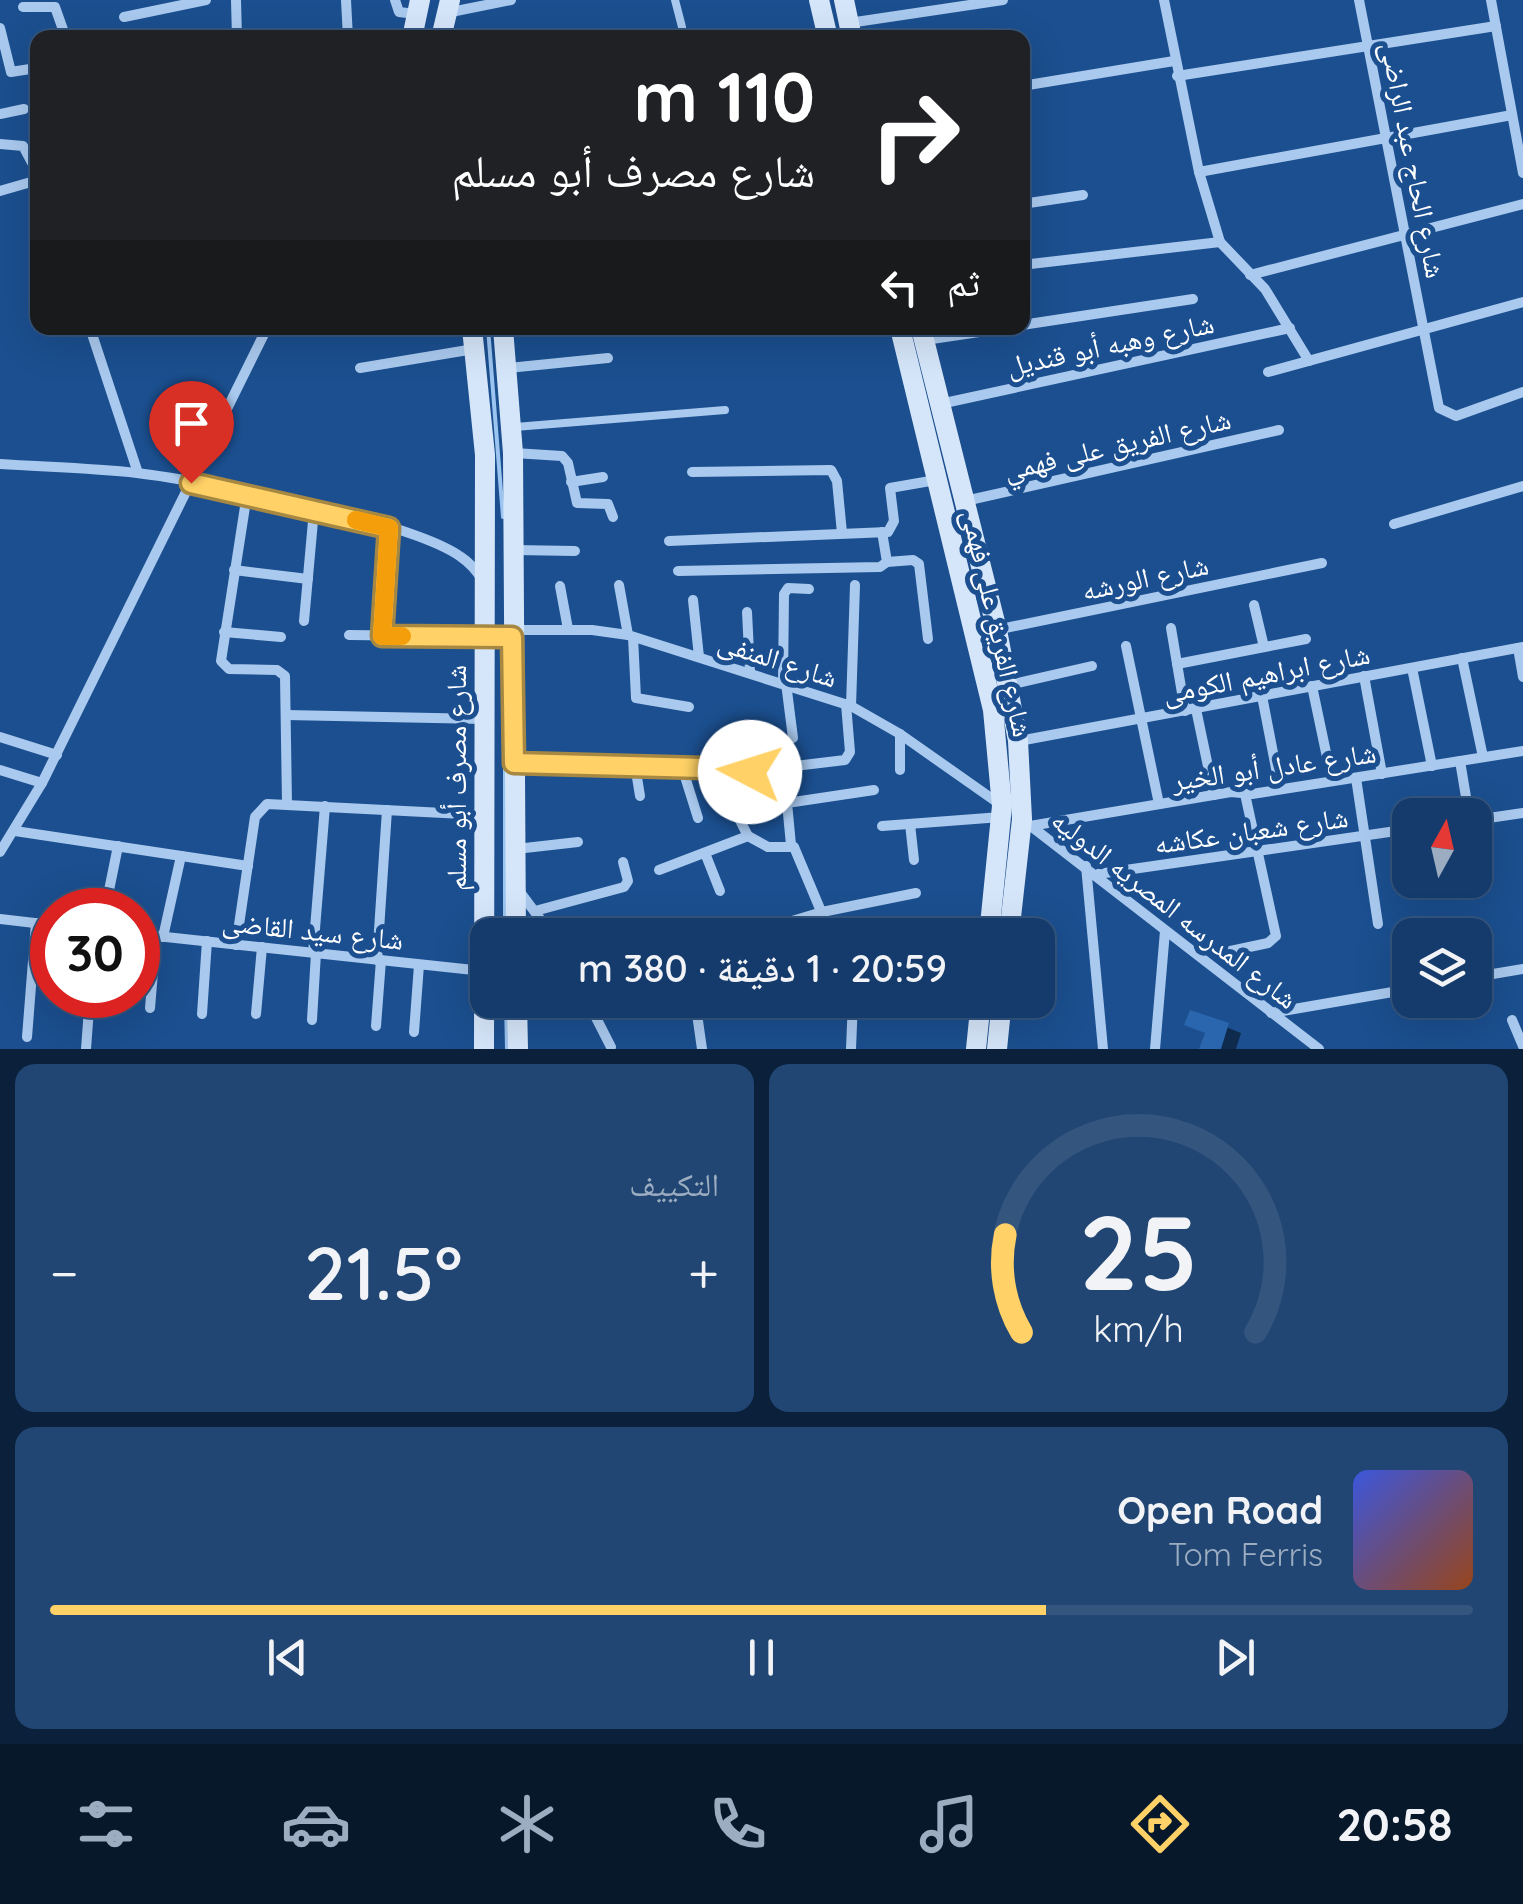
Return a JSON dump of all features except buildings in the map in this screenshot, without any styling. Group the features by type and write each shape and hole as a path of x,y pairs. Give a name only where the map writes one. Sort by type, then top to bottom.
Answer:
{"street":[{"path":"124,16 206,0"},
{"path":"236,0 236,30"},
{"path":"346,0 348,30"},
{"path":"395,0 399,12 418,7"},
{"path":"448,7 511,0"},
{"path":"819,0 826,30"},
{"path":"844,0 851,30 1003,0"},
{"path":"1164,0 1198,172 1220,242 1250,275 1310,361"},
{"name":"شارع الحاج عبد الراضى","path":"1359,0 1444,413 1456,416 1523,392"},
{"path":"1491,0 1512,115 1519,131 1523,173"},
{"path":"22,7 56,4 64,30"},
{"path":"1177,76 1496,26"},
{"path":"0,28 11,72 30,69"},
{"path":"1030,85 1174,61"},
{"path":"0,114 24,109"},
{"path":"1198,172 1512,115"},
{"path":"0,144 24,146 30,159"},
{"path":"0,191 30,180"},
{"path":"1030,203 1083,195"},
{"path":"1250,275 1523,204"},
{"path":"1030,264 1220,242"},
{"path":"1030,324 1193,299"},
{"path":"1268,372 1523,302"},
{"name":"شارع وهبه أبو قنديل","path":"940,404 1290,328"},
{"path":"92,335 138,473"},
{"path":"1,848 42,783 264,335"},
{"name":"شارع مصرف أبو مسلم","path":"473,335 485,455 484,918"},
{"name":"شارع مصرف أبو مسلم","path":"503,335 512,453 516,918"},
{"name":"شارع الفريق على فهمى","path":"902,335 986,632 1009,685 1018,741 1010,918"},
{"name":"شارع الفريق على فهمى","path":"922,335 940,404 944,476 965,501 986,632 993,710 1014,817 992,918"},
{"path":"360,368 476,349"},
{"path":"508,368 608,358"},
{"name":"شارع الفريق على فهمي","path":"965,501 1279,430"},
{"path":"512,453 562,456 568,463 577,503 608,504 613,518"},
{"path":"0,464 138,473 389,528 460,556 483,581"},
{"path":"692,472 831,470 837,481 842,533"},
{"path":"669,541 882,532 893,528 893,485 944,476"},
{"path":"571,482 603,477"},
{"path":"1394,524 1523,486"},
{"path":"246,494 220,655 224,666 277,670 286,681 287,804"},
{"path":"304,620 314,510"},
{"path":"382,636 389,528"},
{"path":"882,532 887,562"},
{"path":"484,555 576,551"},
{"path":"678,571 880,567 887,562 913,560 920,564 928,638"},
{"name":"شارع الورشه","path":"986,632 1322,563"},
{"path":"234,570 308,578"},
{"path":"619,585 630,636 636,698 689,707"},
{"path":"514,763 682,767 720,775 845,760 850,752 848,705 856,585"},
{"path":"560,586 568,629"},
{"path":"792,738 784,682 784,594 788,588 809,590"},
{"path":"693,600 699,657"},
{"path":"1254,605 1264,647"},
{"path":"747,612 750,672"},
{"path":"1171,628 1177,664 1214,795"},
{"name":"شارع المنفى","path":"349,635 482,638 568,629 630,636 848,705 900,734 1014,817"},
{"path":"224,632 281,637"},
{"path":"1177,664 1306,638"},
{"path":"1126,646 1159,804"},
{"path":"1520,647 1523,677"},
{"name":"شارع ابراهيم الكومى","path":"1018,741 1520,647"},
{"path":"1462,658 1483,757"},
{"path":"1009,685 1092,666"},
{"path":"1412,668 1432,766"},
{"path":"1364,676 1382,774"},
{"path":"1312,686 1332,782"},
{"path":"1262,696 1280,789"},
{"path":"286,716 482,719"},
{"path":"900,734 900,770"},
{"path":"0,737 56,755"},
{"name":"شارع عادل أبو الخير","path":"882,826 1245,794 1523,751"},
{"path":"1460,761 1466,798"},
{"path":"635,766 640,796"},
{"path":"682,767 698,818"},
{"path":"0,770 42,783"},
{"path":"720,775 748,836 768,847 791,845"},
{"path":"1356,778 1378,924"},
{"path":"825,918 791,845 787,803 874,790"},
{"path":"1221,954 1268,943 1276,936 1245,794"},
{"path":"236,944 255,817 267,804 483,815"},
{"path":"312,1020 325,806"},
{"path":"376,1026 388,810"},
{"path":"1492,818 1523,813"},
{"name":"شارع المدرسه المصريه الدوليه","path":"1014,817 1098,874 1319,1049"},
{"path":"910,824 914,860"},
{"path":"15,830 248,866"},
{"name":"شارع شعبان عكاشه","path":"1098,874 1392,832"},
{"path":"659,870 748,836"},
{"path":"515,848 578,842"},
{"path":"109,888 118,846"},
{"path":"705,852 720,891"},
{"path":"160,936 181,856"},
{"path":"534,911 624,888 628,881 623,862"},
{"path":"1086,866 1103,1049"},
{"path":"516,888 539,918"},
{"path":"803,918 916,893"},
{"path":"0,919 30,922"},
{"path":"1155,1049 1166,931"},
{"name":"شارع سيد القاضى","path":"160,936 470,970"},
{"path":"202,1014 207,942"},
{"path":"256,1014 262,948"},
{"path":"414,1032 419,964"},
{"path":"1492,974 1523,969"},
{"path":"1271,1013 1392,992"},
{"path":"27,1037 30,999"},
{"path":"86,1049 88,1018"},
{"name":"شارع مصرف أبو مسلم","path":"484,1018 484,1049"},
{"path":"517,1018 518,1049"},
{"path":"596,1018 611,1047"},
{"path":"698,1018 702,1049"},
{"path":"851,1049 852,1018"},
{"path":"976,1049 979,1018"},
{"path":"997,1049 1000,1018"},
{"path":"1512,1020 1523,1046"}],"lane":[{"path":"675,0 682,27"},
{"path":"511,428 725,410"}],"waterway":[{"path":"489,335 503,517"},
{"path":"505,757 505,918"},
{"path":"506,1018 507,1049"}],"slow traffic":[{"path":"356,520 389,528 382,636 402,636"}],"route":[{"path":"191,483 389,528 382,636 512,637 514,763 703,768 720,775 750,772"}]}
